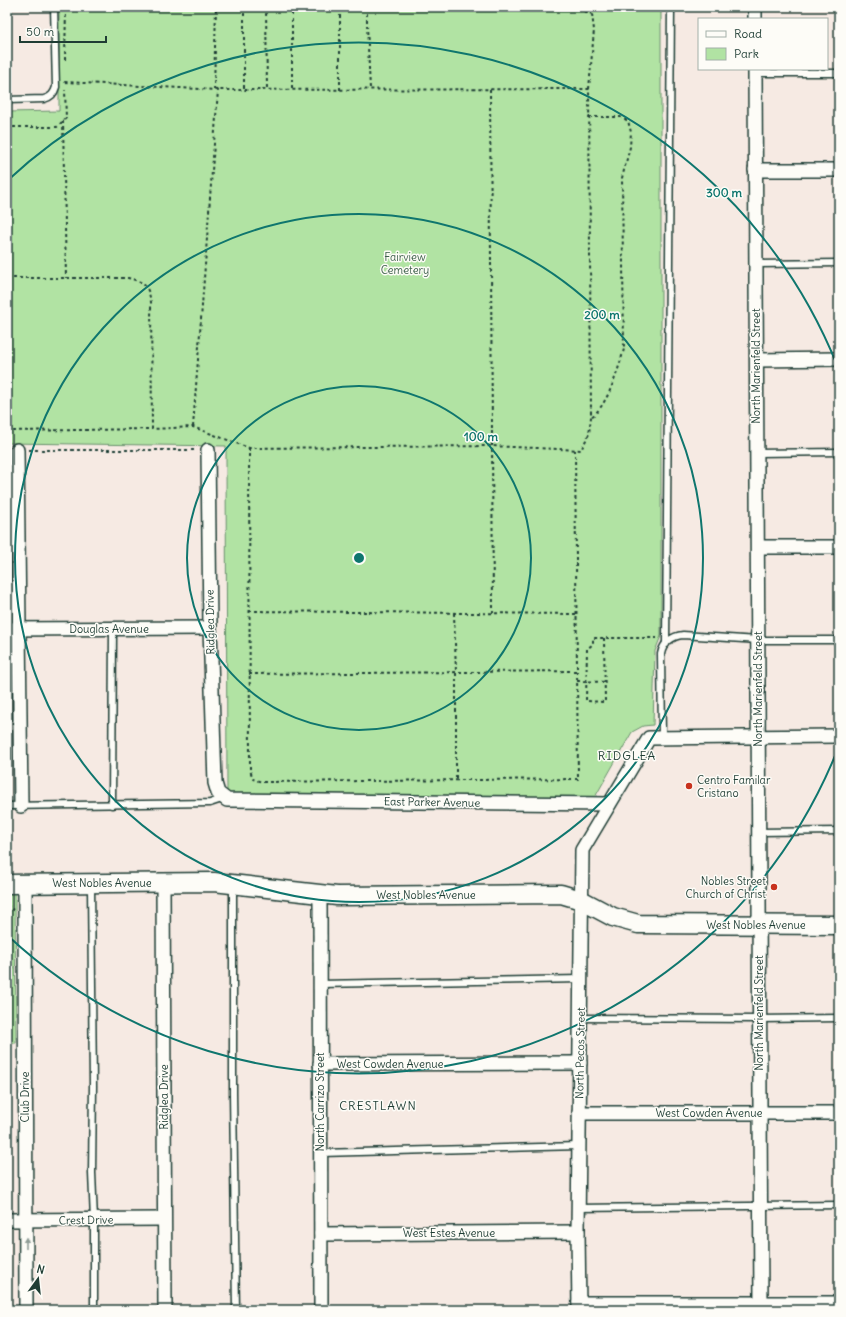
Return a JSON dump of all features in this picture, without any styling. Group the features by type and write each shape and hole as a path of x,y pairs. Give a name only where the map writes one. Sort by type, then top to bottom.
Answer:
{"street":[{"path":"755,7 755,18"},
{"name":"North Marienfeld Street","path":"755,71 761,1306"},
{"path":"755,170 839,170"},
{"path":"757,360 839,359"},
{"path":"17,450 13,629 21,806"},
{"name":"Ridglea Drive","path":"208,450 210,628 215,783 221,795"},
{"path":"758,547 839,547"},
{"name":"Douglas Avenue","path":"13,629 210,628"},
{"path":"609,804 629,770 655,737 839,736"},
{"name":"East Parker Avenue","path":"221,795 227,800 609,804"},
{"name":"North Pecos Street","path":"579,1306 578,1208 582,850 609,804"},
{"name":"West Nobles Avenue","path":"7,884 214,882 337,896 561,894 581,900 613,917 638,924 839,925"},
{"name":"Ridglea Drive","path":"163,883 165,1310"},
{"name":"Club Drive","path":"25,884 26,1310"},
{"name":"North Carrizo Street","path":"320,894 321,1310"},
{"name":"West Cowden Avenue","path":"320,1064 580,1063"},
{"name":"West Cowden Avenue","path":"579,1113 839,1114"},
{"name":"Crest Drive","path":"7,1220 164,1219"},
{"name":"West Estes Avenue","path":"321,1234 578,1232"},
{"path":"579,1306 761,1306 839,1303"}],"lane":[{"path":"7,100 44,99 50,98 54,93 56,87 54,7"},
{"path":"666,644 671,7"},
{"path":"755,71 839,74"},
{"path":"756,264 839,263"},
{"path":"756,453 839,452"},
{"path":"112,805 113,628"},
{"path":"655,737 660,654 672,638 683,635 758,640 839,640"},
{"path":"7,806 210,803 220,800 221,795"},
{"path":"759,832 839,831"},
{"path":"91,883 94,1310"},
{"path":"233,884 233,1093 236,1310"},
{"path":"320,984 580,979"},
{"path":"580,1018 839,1018"},
{"path":"321,1153 579,1146"},
{"path":"578,1208 839,1205"}],"path":[{"path":"65,67 66,7"},
{"path":"214,90 216,7"},
{"path":"244,7 244,90"},
{"path":"266,7 267,90"},
{"path":"292,7 292,90"},
{"path":"340,7 340,90"},
{"path":"367,7 370,89"},
{"path":"580,7 584,11 592,14"},
{"path":"7,431 193,427 249,448 491,446 581,450 589,434 591,416 588,88 594,30 592,14 595,7"},
{"path":"7,127 57,127 66,118 65,82 214,90 588,88"},
{"path":"490,89 493,613"},
{"path":"193,427 218,90"},
{"path":"589,117 621,117 628,121 631,132 630,146 622,178 624,349 620,365 609,391 597,413 591,416"},
{"path":"63,121 66,278"},
{"path":"7,278 128,278 140,281 149,290 151,302 152,429"},
{"path":"249,448 250,770 253,779 262,782 578,779 575,450"},
{"path":"17,450 208,450"},
{"path":"249,611 576,614"},
{"path":"454,613 456,672 456,780"},
{"path":"604,638 605,702 586,701 587,649 593,644 593,638 604,638 657,638"},
{"path":"249,674 577,671"},
{"path":"577,681 605,682"}],"green space":[{"name":"Fairview Cemetery","path":"59,7 661,7 661,636 655,651 653,725 643,726 632,732 595,797 227,797 226,446 7,443 7,112 59,111"},
{"path":"7,890 15,890 16,1043 7,1043"}],"place":[{"name":"Centro Familar Cristano","path":"689,786"},
{"name":"Nobles Street Church of Christ","path":"774,887"}],"district":[{"name":"RIDGLEA","path":"627,756"},
{"name":"CRESTLAWN","path":"378,1106"}]}
